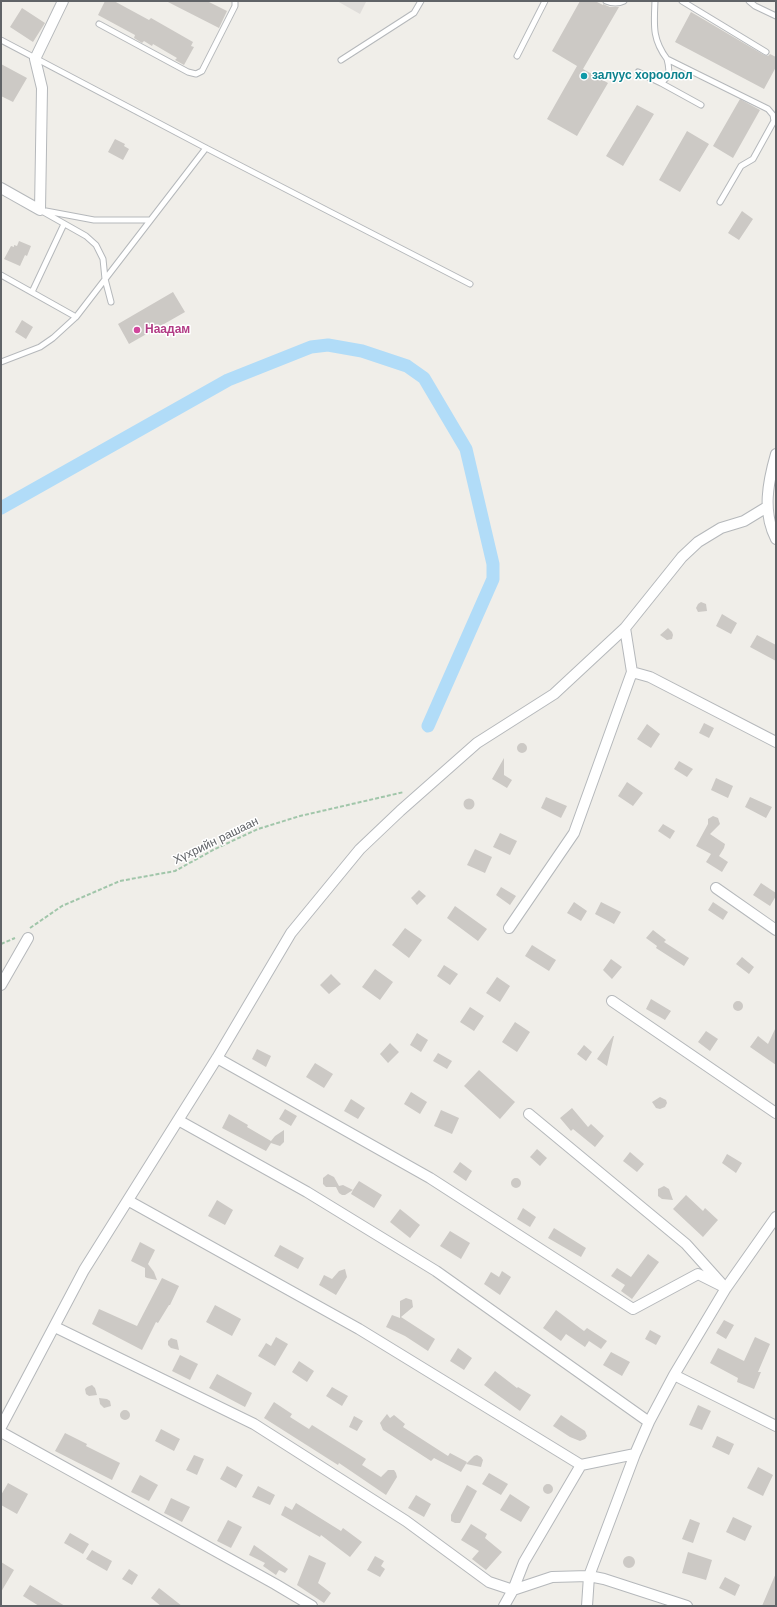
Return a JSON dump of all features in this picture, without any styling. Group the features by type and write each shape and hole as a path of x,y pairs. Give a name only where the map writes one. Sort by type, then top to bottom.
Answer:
{"street":[{"path":"1,188 40,210 42,88 35,59 63,1"},
{"path":"776,454 769,483 767,507 776,539"},
{"path":"1,1427 55,1328 84,1270 129,1201 217,1058 291,933 360,849 400,811 477,743 554,694 625,628 682,557 698,542 721,528 744,521 767,507"},
{"path":"509,928 574,833 632,672 625,628"},
{"path":"632,672 650,677 776,742"},
{"path":"716,888 776,930"},
{"path":"1,985 24,935"},
{"path":"612,1001 776,1113"},
{"path":"217,1058 430,1178 633,1309 698,1274 726,1288"},
{"path":"528,1114 686,1244 726,1288"},
{"path":"178,1120 307,1192 436,1271 649,1422"},
{"path":"129,1201 359,1329 581,1465 635,1454"},
{"path":"587,1606 589,1576 635,1454 649,1422 674,1375 726,1288 776,1217"},
{"path":"55,1328 254,1424 406,1521 489,1582 513,1590 552,1577 589,1576 604,1579 687,1606"},
{"path":"674,1375 776,1426"},
{"path":"1,1432 268,1580 312,1606"},
{"path":"504,1606 513,1590 524,1562 581,1465"}],"lane":[{"path":"99,24 188,72 196,74 202,71 235,6 235,1"},
{"path":"341,60 414,13 421,1"},
{"path":"517,56 545,1"},
{"path":"606,1 611,3 619,3 624,1"},
{"path":"655,1 655,37 659,48 667,59 670,71 667,79 661,83"},
{"path":"682,1 766,52"},
{"path":"749,1 755,6 776,16"},
{"path":"1,40 470,284"},
{"path":"667,59 768,109 772,115 774,121 753,159 741,166 720,202"},
{"path":"638,72 701,105"},
{"path":"1,362 40,347 53,338 76,317 206,148"},
{"path":"40,210 94,220 150,220"},
{"path":"40,210 86,236 96,245 103,259 105,279 111,302"},
{"path":"32,292 64,224"},
{"path":"1,275 76,317"}],"path":[{"name":"Хүхрийн рашаан","path":"1,944 24,935 62,906 120,880 175,872 215,849 258,829 300,816 404,792"}],"shaded area":[{"path":"337,1 364,1 366,2 360,14"}],"building":[{"path":"105,1 114,1 149,20 151,18 193,42 191,46 194,47 184,65 175,60 177,58 153,44 152,46 144,41 142,43 134,38 135,35 98,15"},
{"path":"166,1 207,1 227,11 219,28"},
{"name":"залуус хороолол","path":"580,1 595,1 610,7 619,7 583,69 608,83 577,136 547,119 577,66 552,51"},
{"path":"22,8 45,23 33,42 10,27"},
{"path":"691,12 764,55 768,56 770,54 776,57 776,67 764,89 675,42"},
{"path":"1,64 27,78 13,102 1,96"},
{"path":"740,99 760,110 733,158 713,146"},
{"path":"637,105 654,114 623,166 606,156"},
{"path":"687,131 709,144 680,192 659,180"},
{"path":"115,139 125,144 124,146 129,149 123,160 108,152"},
{"path":"742,211 753,219 739,240 728,233"},
{"path":"19,241 31,246 27,256 25,255 20,266 4,259 11,246 17,246"},
{"path":"173,292 185,312 129,344 118,324"},
{"path":"22,320 33,327 26,339 15,332"},
{"path":"701,602 706,604 707,611 698,612 696,608"},
{"path":"722,614 737,623 731,634 716,626"},
{"path":"668,628 673,635 672,639 667,640 660,635"},
{"path":"757,635 776,645 776,661 750,647"},
{"path":"704,723 714,728 709,738 699,733"},
{"path":"647,724 660,734 651,748 637,739"},
{"path":"520,743 524,743 526,744 526,752 520,753 517,750 517,746"},
{"path":"504,758 504,775 512,780 507,788 492,779"},
{"path":"679,761 693,769 687,777 674,769"},
{"path":"716,778 733,786 728,798 711,790"},
{"path":"627,782 643,793 633,806 618,796"},
{"path":"546,797 567,806 561,818 541,808"},
{"path":"750,797 772,807 766,818 745,807"},
{"path":"469,798 473,800 475,804 473,808 469,810 465,808 463,804 465,800"},
{"path":"713,816 718,818 720,824 710,834 725,844 719,856 728,862 722,872 706,862 711,854 696,846 708,824 708,819"},
{"path":"663,824 675,831 670,839 658,831"},
{"path":"500,833 517,841 510,855 493,847"},
{"path":"475,849 492,857 485,873 467,865"},
{"path":"761,883 776,893 776,896 770,906 753,895"},
{"path":"501,887 516,896 510,905 496,895"},
{"path":"419,890 426,896 417,905 411,898"},
{"path":"574,902 587,911 581,921 567,913"},
{"path":"601,902 621,912 614,924 595,914"},
{"path":"713,902 728,912 723,920 708,910"},
{"path":"455,906 487,929 478,941 447,918"},
{"path":"405,928 422,940 409,958 392,945"},
{"path":"653,930 666,940 664,942 689,958 684,966 656,948 657,946 646,938"},
{"path":"532,945 556,960 549,971 525,956"},
{"path":"742,957 754,967 749,974 736,964"},
{"path":"611,959 622,967 612,979 603,970"},
{"path":"444,965 458,974 450,985 437,976"},
{"path":"375,969 393,982 380,1000 362,987"},
{"path":"331,974 341,984 329,994 320,985"},
{"path":"497,977 510,986 500,1002 486,993"},
{"path":"651,999 671,1011 665,1020 646,1009"},
{"path":"736,1001 740,1001 742,1002 742,1010 736,1011 733,1008 733,1004"},
{"path":"470,1007 484,1016 474,1031 460,1022"},
{"path":"515,1022 530,1032 517,1052 502,1042"},
{"path":"776,1027 776,1065 750,1047 758,1036 768,1044"},
{"path":"706,1031 718,1039 710,1051 698,1042"},
{"path":"417,1033 428,1040 421,1052 410,1045"},
{"path":"614,1036 607,1066 597,1059"},
{"path":"390,1043 399,1052 388,1063 380,1054"},
{"path":"584,1045 592,1052 586,1061 577,1054"},
{"path":"257,1049 271,1056 266,1067 252,1059"},
{"path":"438,1053 452,1061 447,1069 433,1061"},
{"path":"315,1063 333,1074 324,1088 306,1077"},
{"path":"479,1070 515,1102 500,1119 464,1086"},
{"path":"411,1092 427,1102 420,1114 404,1104"},
{"path":"660,1097 666,1100 667,1103 665,1107 660,1109 656,1108 652,1102"},
{"path":"351,1099 365,1108 358,1119 344,1111"},
{"path":"572,1108 588,1127 591,1124 604,1136 595,1147 573,1129 571,1131 560,1118"},
{"path":"285,1109 297,1116 291,1126 279,1119"},
{"path":"441,1110 459,1118 452,1134 434,1126"},
{"path":"229,1114 248,1125 247,1127 271,1141 275,1136 284,1130 284,1142 280,1146 271,1143 266,1151 222,1128"},
{"path":"537,1149 547,1158 540,1166 530,1157"},
{"path":"630,1152 644,1164 637,1172 623,1161"},
{"path":"727,1154 742,1163 736,1173 722,1163"},
{"path":"460,1162 472,1171 466,1181 453,1172"},
{"path":"328,1174 334,1177 339,1186 343,1185 353,1190 345,1195 342,1195 336,1187 326,1187 323,1184 323,1178"},
{"path":"514,1178 518,1178 520,1179 520,1187 514,1188 511,1185 511,1181"},
{"path":"359,1181 382,1195 374,1208 351,1194"},
{"path":"664,1186 669,1189 673,1200 662,1199 658,1196 658,1189"},
{"path":"686,1195 703,1211 705,1208 718,1220 703,1237 673,1209"},
{"path":"217,1200 233,1210 225,1225 208,1216"},
{"path":"523,1208 536,1217 530,1227 517,1219"},
{"path":"400,1209 420,1225 410,1238 390,1222"},
{"path":"554,1228 586,1248 581,1257 548,1238"},
{"path":"450,1231 470,1243 461,1259 440,1246"},
{"path":"140,1242 155,1250 148,1264 154,1272 157,1280 145,1277 145,1268 131,1261"},
{"path":"280,1245 304,1258 298,1269 274,1256"},
{"path":"648,1254 659,1262 632,1299 621,1291 625,1285 611,1276 617,1268 631,1277"},
{"path":"345,1269 347,1277 336,1295 319,1285 324,1275 332,1279 339,1271"},
{"path":"502,1271 511,1277 500,1295 484,1284 491,1272 499,1277"},
{"path":"162,1278 179,1286 170,1305 158,1323 156,1322 142,1350 92,1324 99,1309 137,1326"},
{"path":"406,1298 412,1300 413,1307 401,1317 435,1339 428,1351 405,1336 386,1327 392,1315 400,1318 400,1301"},
{"path":"215,1305 241,1319 232,1336 206,1322"},
{"path":"556,1310 584,1331 587,1328 607,1341 601,1349 589,1341 585,1347 566,1334 561,1341 543,1328"},
{"path":"724,1320 734,1325 726,1339 716,1333"},
{"path":"650,1330 661,1336 656,1345 645,1339"},
{"path":"276,1337 288,1344 275,1366 258,1356 266,1343 271,1346"},
{"path":"755,1337 770,1344 758,1372 761,1372 754,1389 737,1382 738,1378 710,1363 718,1348 744,1361"},
{"path":"171,1338 177,1340 179,1350 171,1348 168,1345 168,1341"},
{"path":"458,1348 472,1358 464,1370 450,1361"},
{"path":"611,1352 630,1362 622,1376 603,1365"},
{"path":"180,1355 198,1364 190,1380 172,1371"},
{"path":"299,1361 314,1371 307,1382 292,1372"},
{"path":"495,1371 517,1388 518,1387 531,1395 520,1411 484,1385"},
{"path":"217,1374 252,1393 245,1407 209,1388"},
{"path":"92,1385 95,1388 97,1395 89,1396 86,1394 85,1389"},
{"path":"332,1387 348,1396 342,1406 326,1396"},
{"path":"99,1398 110,1401 111,1406 104,1408 100,1404"},
{"path":"274,1402 292,1414 290,1417 309,1429 312,1425 366,1459 362,1465 381,1477 388,1470 394,1470 397,1477 386,1495 339,1463 338,1465 264,1418"},
{"path":"698,1405 711,1411 702,1430 689,1425"},
{"path":"123,1410 127,1410 129,1411 129,1419 123,1420 120,1417 120,1413"},
{"path":"387,1414 390,1418 394,1415 405,1424 403,1427 448,1456 450,1453 467,1462 461,1472 434,1458 431,1461 383,1430 380,1423"},
{"path":"561,1415 585,1431 587,1436 585,1439 580,1441 570,1437 553,1426"},
{"path":"354,1416 363,1421 357,1431 349,1427"},
{"path":"161,1429 180,1439 174,1451 155,1441"},
{"path":"65,1433 87,1444 86,1446 120,1463 112,1480 55,1451"},
{"path":"717,1436 734,1444 729,1455 712,1447"},
{"path":"194,1455 204,1459 197,1475 186,1470"},
{"path":"477,1455 483,1460 481,1467 466,1464 474,1456"},
{"path":"227,1466 243,1475 236,1488 220,1479"},
{"path":"758,1467 773,1475 763,1496 747,1488"},
{"path":"489,1473 508,1484 501,1495 482,1484"},
{"path":"140,1475 158,1485 149,1501 131,1492"},
{"path":"8,1483 28,1494 17,1514 1,1505 1,1495"},
{"path":"548,1484 553,1489 548,1494 543,1489"},
{"path":"467,1485 477,1491 460,1523 455,1523 451,1521 451,1515"},
{"path":"258,1486 275,1495 270,1505 252,1497"},
{"path":"510,1494 530,1507 521,1522 500,1510"},
{"path":"416,1495 431,1504 424,1517 408,1508"},
{"path":"171,1498 190,1507 182,1522 164,1513"},
{"path":"296,1503 341,1531 343,1528 362,1542 350,1557 321,1535 320,1537 281,1515 285,1506 292,1510"},
{"path":"733,1517 752,1526 745,1541 726,1532"},
{"path":"690,1519 700,1523 693,1543 682,1539"},
{"path":"228,1520 242,1527 231,1548 217,1541"},
{"path":"471,1524 487,1534 485,1538 502,1552 486,1570 472,1559 479,1551 461,1540"},
{"path":"70,1533 89,1544 83,1554 64,1543"},
{"path":"254,1545 288,1569 285,1573 279,1570 276,1575 263,1566 265,1563 249,1555"},
{"path":"92,1550 112,1561 107,1571 86,1559"},
{"path":"688,1552 712,1560 706,1580 682,1573"},
{"path":"309,1555 326,1563 318,1583 331,1593 324,1603 297,1585"},
{"path":"375,1556 384,1561 381,1566 385,1569 380,1577 367,1570"},
{"path":"629,1556 633,1558 635,1562 633,1566 629,1568 625,1566 623,1562 625,1558"},
{"path":"1,1562 14,1570 1,1592"},
{"path":"129,1569 138,1575 132,1585 122,1579"},
{"path":"776,1573 776,1606 762,1606"},
{"path":"725,1577 740,1585 735,1596 719,1588"},
{"path":"30,1585 65,1606 39,1606 23,1596"},
{"path":"159,1588 182,1606 161,1606 151,1598"}],"waterway":[{"path":"1,508 228,380 311,347 328,345 362,351 407,366 424,378 466,449 493,564 493,579 428,726"}],"place":[{"name":"залуус хороолол","path":"584,76"},
{"name":"Наадам","path":"137,330"}]}
